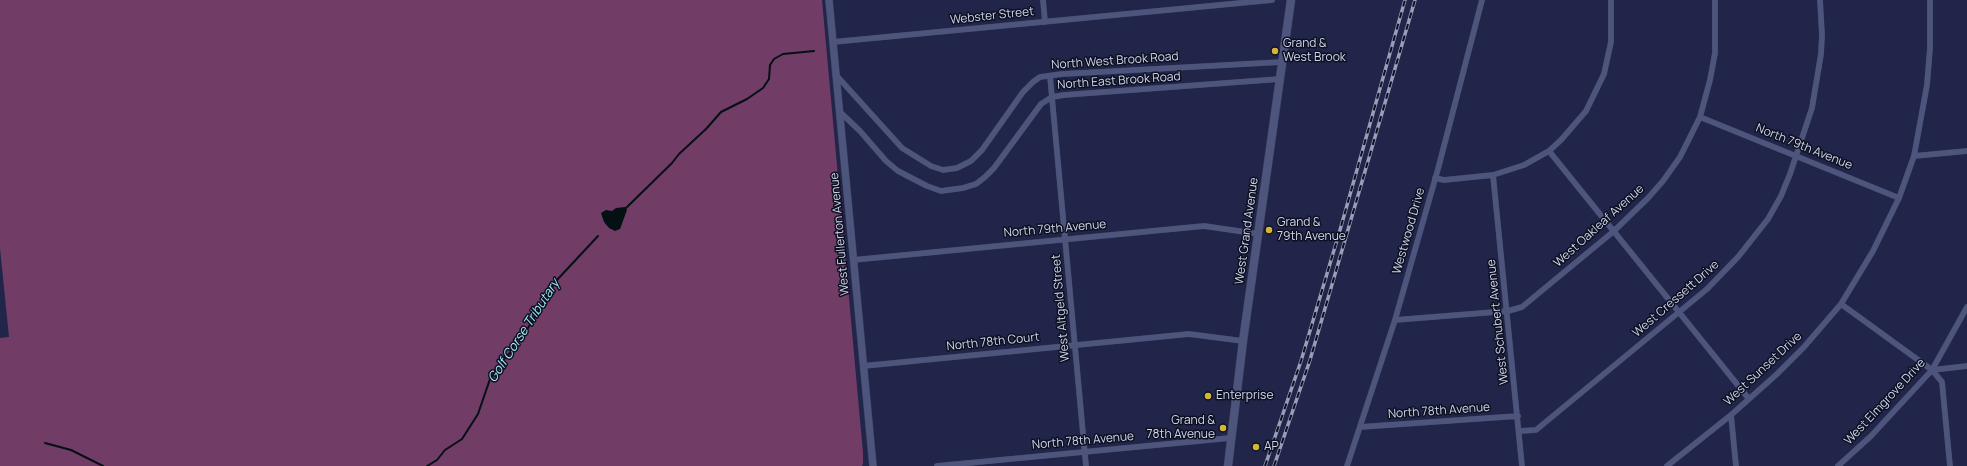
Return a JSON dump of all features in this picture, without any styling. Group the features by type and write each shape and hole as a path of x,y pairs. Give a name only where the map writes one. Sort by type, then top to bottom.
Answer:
{"main road":[{"name":"West Grand Avenue","path":"1228,466 1230,438 1243,341 1291,0"}],"street":[{"name":"West Fullerton Avenue","path":"829,0 873,466"},
{"path":"1043,0 1045,22"},
{"name":"Webster Street","path":"833,42 1272,0"},
{"name":"Westwood Drive","path":"1347,466 1395,320 1435,178 1482,0"},
{"path":"1435,178 1444,180 1494,175 1524,165 1549,150 1579,121 1600,83 1609,58 1611,42 1611,0"},
{"name":"West Oakleaf Avenue","path":"1508,311 1522,307 1614,231 1648,198 1663,181 1680,157 1700,117 1710,80 1715,53 1715,0"},
{"name":"West Cressett Drive","path":"1520,432 1536,430 1680,312 1722,275 1768,219 1781,196 1797,157 1816,91 1822,35 1820,0"},
{"name":"West Sunset Drive","path":"1668,466 1731,414 1804,347 1841,304 1874,251 1899,198 1914,156 1927,77 1930,48 1930,0"},
{"name":"North West Brook Road","path":"836,75 902,148 931,166 944,170 957,168 971,161 982,150 1023,92 1033,82 1050,76 1282,62"},
{"name":"West Altgeld Street","path":"1050,76 1086,466"},
{"name":"North East Brook Road","path":"839,111 860,131 886,161 898,171 927,186 941,191 963,188 976,184 985,177 994,168 1041,104 1052,98 1280,80"},
{"name":"North 79th Avenue","path":"1700,117 1899,198"},
{"path":"1549,150 1749,398"},
{"path":"1914,156 1967,151"},
{"name":"West Schubert Avenue","path":"1494,175 1520,432 1522,466"},
{"name":"North 79th Avenue","path":"853,260 1204,226 1259,234"},
{"path":"1841,304 1932,370 1942,382 1950,466"},
{"name":"West Elmgrove Drive","path":"1838,466 1871,436 1932,370 1967,307"},
{"path":"1395,320 1508,311"},
{"name":"North 78th Court","path":"863,366 1189,334 1243,341"},
{"path":"1932,370 1967,366"},
{"path":"1731,414 1736,466"},
{"name":"North 78th Avenue","path":"1360,427 1518,416"},
{"name":"North 78th Avenue","path":"937,466 1230,438"}],"shaded area":[{"path":"0,0 822,0 863,453 862,466 0,466 0,338 9,337 0,248"},
{"path":"625,207 627,210 620,229 615,231 609,228 604,222 601,213 606,210 612,211 616,208"}],"waterway":[{"path":"625,209 706,129 721,112 747,99 763,88 769,79 770,65 774,59 783,54 814,51"},
{"name":"Golf Corse Tributary","path":"427,466 437,460 445,450 462,439 478,414 490,379 510,353 518,336 528,328 556,281 598,236"},
{"name":"Golf Corse Tributary","path":"45,443 71,450 103,466"}],"railway":[{"path":"1265,466 1301,361 1340,230 1405,0"},
{"path":"1274,466 1310,360 1415,0"}],"place":[{"name":"Grand & West Brook","path":"1275,51"},
{"name":"Grand & 79th Avenue","path":"1269,230"},
{"name":"Enterprise","path":"1208,396"},
{"name":"Grand & 78th Avenue","path":"1223,428"},
{"name":"AP","path":"1256,447"}]}
